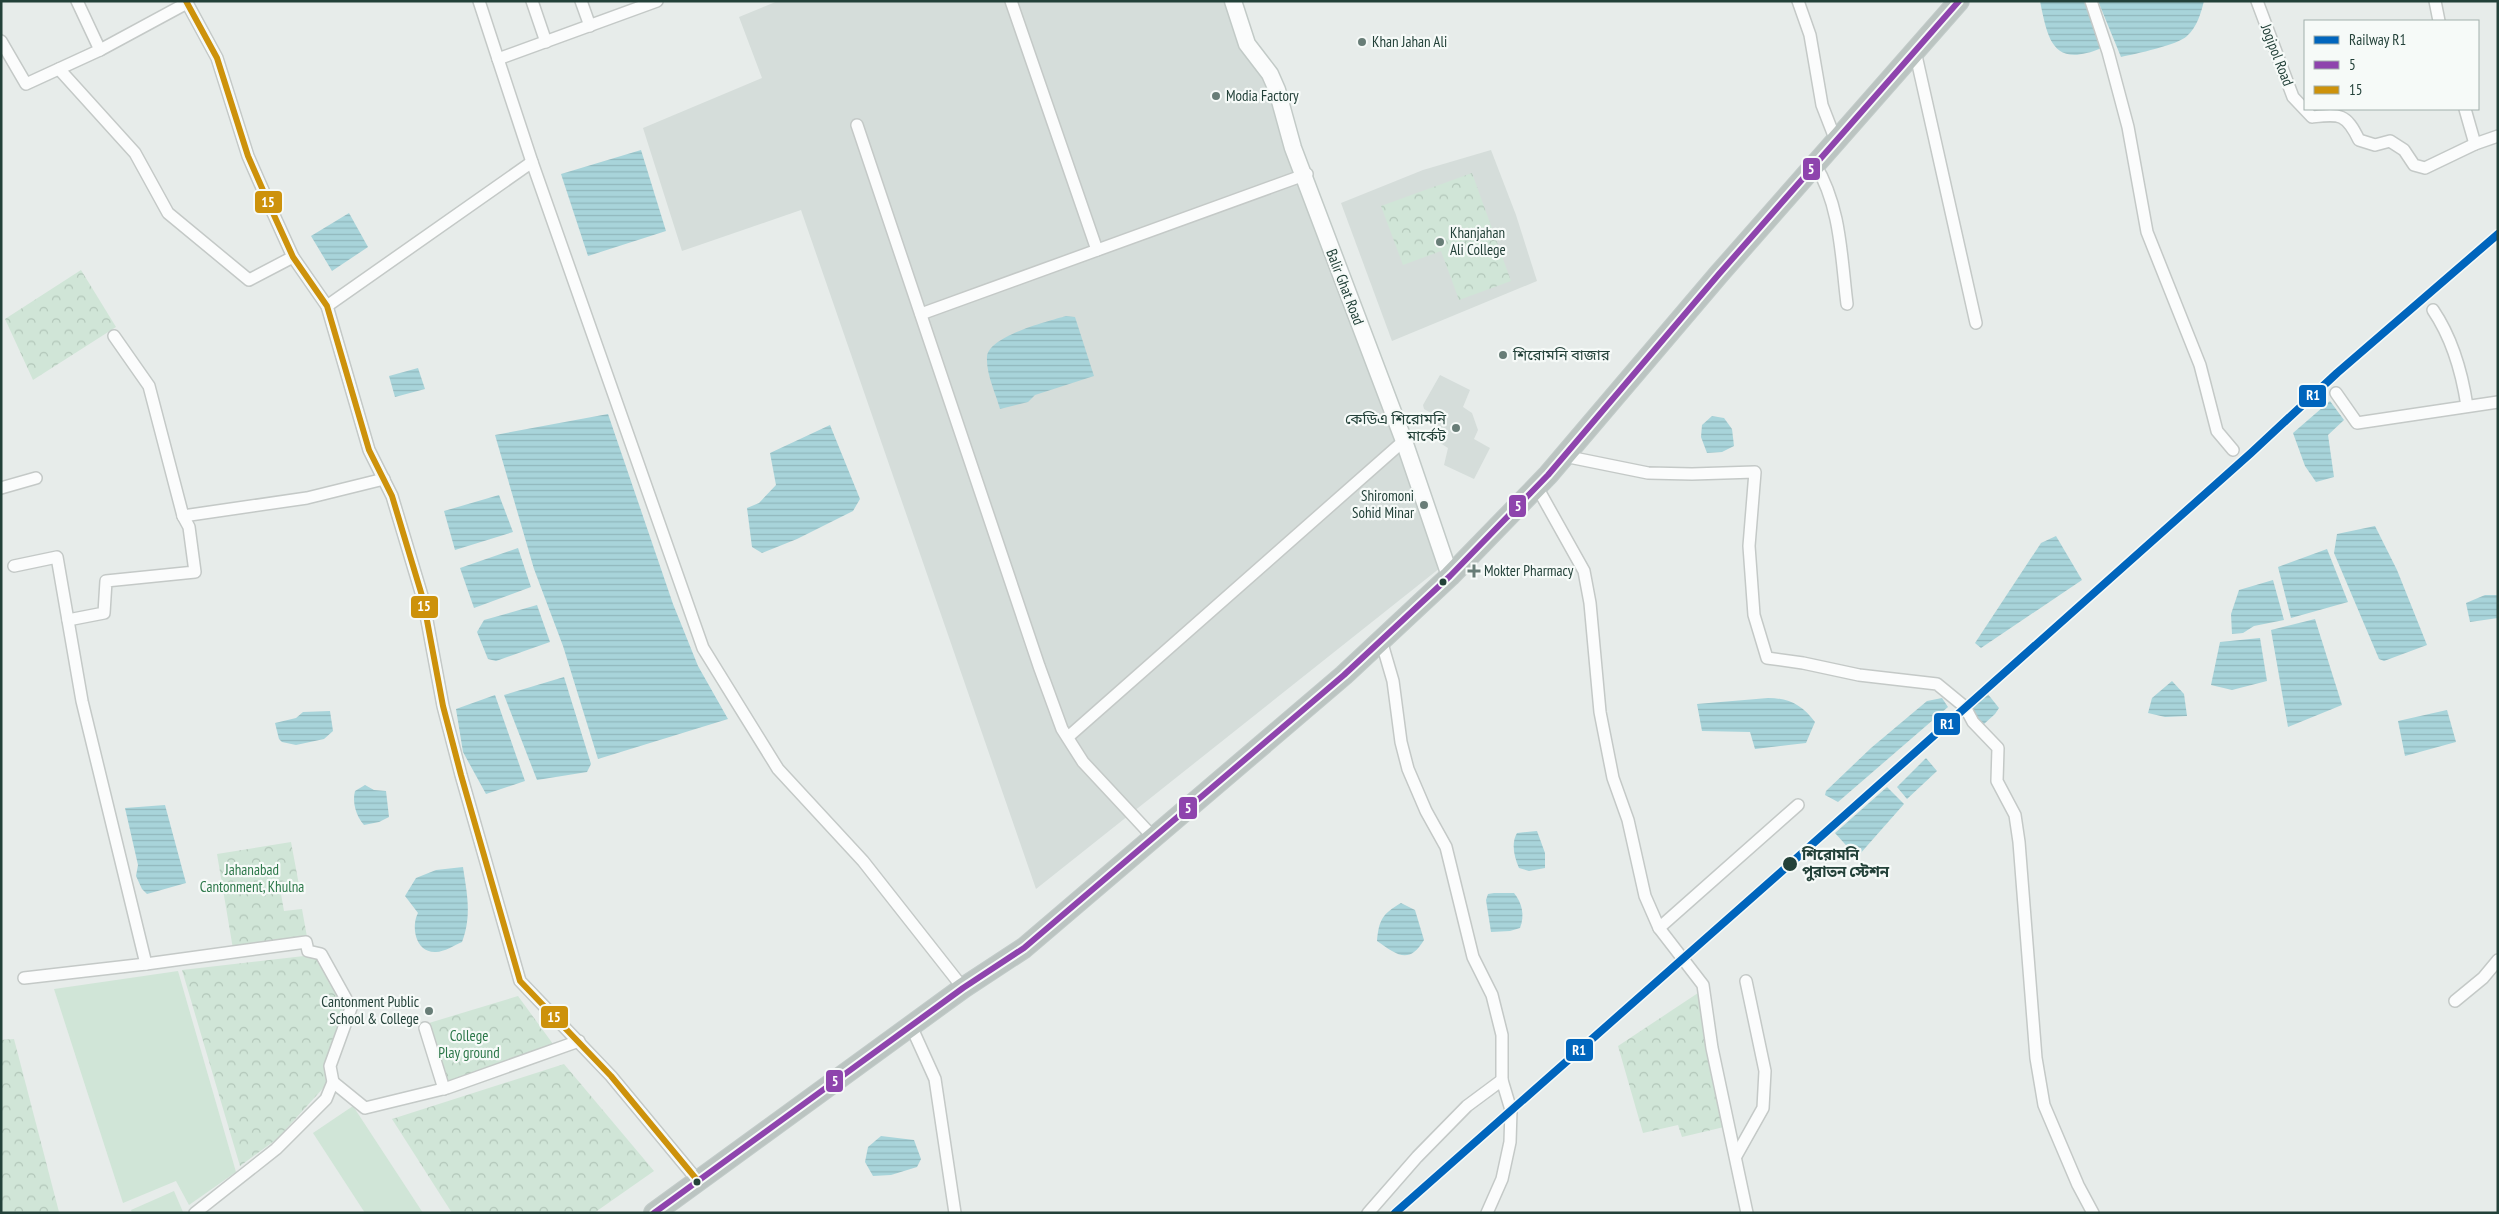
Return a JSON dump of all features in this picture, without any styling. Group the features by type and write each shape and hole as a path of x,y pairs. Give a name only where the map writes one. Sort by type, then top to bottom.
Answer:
{"highway":[{"path":"654,1213 963,988 1024,948 1381,640 1452,575 1537,487 1815,164 1959,1"}],"street":[{"path":"77,1 100,50"},
{"path":"479,1 532,162 702,648 778,769 863,861 963,988"},
{"path":"532,1 546,42"},
{"path":"581,1 590,26"},
{"path":"498,58 590,26 630,6 656,1"},
{"path":"1011,1 1097,250"},
{"name":"Balir Ghat Road","path":"1233,1 1247,44 1270,74 1277,90 1293,148 1305,174 1406,440 1452,575"},
{"name":"Balir Ghat Road","path":"1238,1 1250,42 1274,72 1281,88 1305,174"},
{"path":"1798,1 1810,35 1822,105 1836,141"},
{"path":"2092,1 2128,127 2147,232 2200,365 2217,431 2233,450"},
{"name":"Jogipol Road","path":"2257,1 2293,98 2304,109"},
{"path":"2434,1 2439,20"},
{"path":"1,41 26,84 100,50 187,2 216,58 248,156 294,257 327,306 369,450 392,496 422,600 452,740 520,981 579,1041 698,1181"},
{"path":"1915,52 1976,323"},
{"path":"59,69 135,153 168,213 248,280 294,257"},
{"name":"Jogipol Road","path":"2305,110 2312,117 2337,114 2351,123 2359,140 2375,146 2390,140 2404,150 2414,165 2425,168 2475,144"},
{"path":"2465,110 2475,144 2498,136"},
{"path":"857,125 1039,666 1062,729 1083,762 1153,837"},
{"path":"327,306 532,162"},
{"path":"1815,164 1826,183 1834,205 1847,304"},
{"path":"921,314 1305,174"},
{"path":"2433,310 2447,334 2464,384 2467,406"},
{"path":"68,620 104,613 106,581 195,572 189,527 183,516 149,386 114,336"},
{"path":"2336,394 2357,423 2498,402"},
{"path":"1068,737 1406,440"},
{"path":"1564,456 1648,472 1692,474 1755,472 1749,546 1754,615 1767,658 1803,663 1860,675 1937,684 1965,707 1972,722 1998,748 1997,781 2015,815 2036,1058 2044,1105 2078,1185 2093,1213"},
{"path":"1,488 36,478"},
{"path":"183,516 307,498 384,479"},
{"path":"1537,487 1584,571 1590,603 1600,712 1613,778 1628,820 1645,896 1658,928 1703,985 1712,1048 1747,1213"},
{"path":"14,566 57,557 82,701 146,964"},
{"path":"1381,640 1393,681 1400,742 1408,769 1426,811 1446,847 1473,958 1492,995 1502,1035 1502,1080 1511,1110 1510,1142 1502,1179 1487,1213"},
{"path":"1658,928 1798,805"},
{"path":"24,978 146,964 306,942 308,951 321,954 351,1008 330,1066 332,1082 326,1099 276,1149 195,1213"},
{"path":"2455,1001 2483,978 2498,960"},
{"path":"1736,1156 1763,1108 1764,1071 1746,981"},
{"path":"911,1026 935,1079 955,1213"},
{"path":"426,1028 444,1089"},
{"path":"332,1082 365,1108 444,1089 579,1041"},
{"path":"1368,1213 1417,1157 1467,1106 1502,1080"}],"shaded area":[{"path":"778,1 1233,1 1270,74 1445,564 1036,889 801,210 682,251 643,128 762,78 739,17"},
{"name":"Khanjahan Ali College","path":"1491,150 1516,215 1537,281 1392,341 1341,203 1423,170"},
{"name":"কেডিএ শিরোমনি মার্কেট","path":"1440,375 1470,390 1463,407 1472,413 1478,430 1474,439 1490,448 1474,479 1444,465 1448,448 1440,443 1433,426 1438,417 1424,409 1423,405"}],"green space":[{"path":"1472,173 1511,281 1459,300 1441,251 1403,265 1381,206"},
{"path":"81,270 116,327 33,380 5,319"},
{"name":"Jahanabad Cantonment, Khulna","path":"291,842 299,885 280,888 284,911 302,909 307,937 233,949 217,854"},
{"path":"316,956 346,1007 326,1068 326,1085 277,1139 240,1166 182,970"},
{"path":"178,971 236,1172 189,1205 176,1181 123,1203 54,989"},
{"path":"1698,993 1724,1127 1682,1137 1678,1125 1643,1133 1618,1046"},
{"name":"College Play ground","path":"518,996 553,1044 447,1088 429,1023"},
{"path":"14,1039 59,1212 1,1213 1,1040"},
{"path":"564,1064 654,1171 594,1213 452,1213 392,1119"},
{"path":"353,1106 423,1213 365,1213 313,1133"},
{"path":"174,1191 183,1212 132,1213 131,1210"}],"water":[{"path":"2040,1 2085,1 2102,48 2073,55 2063,52 2056,47 2050,39 2046,28"},
{"path":"2098,1 2204,1 2196,24 2187,36 2175,43 2121,57"},
{"path":"641,150 666,231 588,256 561,174"},
{"path":"349,213 368,247 332,271 311,236"},
{"path":"1066,316 1075,317 1094,376 1035,395 1028,402 1000,409 987,364 990,349 997,342 1008,336"},
{"path":"418,368 425,389 395,397 389,376"},
{"path":"2330,401 2344,420 2328,435 2334,477 2316,482 2305,466 2293,433"},
{"path":"608,414 673,604 698,666 728,719 598,759 563,646 534,569 495,435"},
{"path":"1712,416 1724,418 1732,429 1734,446 1722,452 1707,453 1701,437 1702,425"},
{"path":"830,425 860,499 853,511 797,539 762,553 752,547 747,508 759,503 776,485 770,453"},
{"path":"499,495 513,532 455,550 444,511"},
{"path":"2375,526 2397,570 2427,645 2384,661 2379,659 2334,553 2337,534"},
{"path":"2056,536 2082,580 1981,648 1975,643 2041,543"},
{"path":"518,548 531,587 474,608 460,568"},
{"path":"2327,549 2348,602 2291,618 2278,567"},
{"path":"2273,580 2284,620 2254,626 2243,633 2232,634 2231,614 2239,590"},
{"path":"2485,595 2498,595 2498,618 2470,622 2466,603"},
{"path":"537,605 550,642 496,661 488,659 477,632 484,620"},
{"path":"2315,619 2342,705 2288,727 2271,630"},
{"path":"2260,638 2267,681 2232,690 2211,685 2220,642"},
{"path":"564,677 591,764 587,772 537,780 504,695"},
{"path":"2172,681 2184,694 2187,716 2165,717 2148,713 2152,698"},
{"path":"1984,692 1987,693 1999,708 1984,724 1979,722 1971,706"},
{"path":"495,695 525,781 486,794 463,752 456,709"},
{"path":"1768,698 1789,701 1800,707 1810,716 1815,722 1806,743 1755,749 1750,732 1702,731 1697,704"},
{"path":"1942,698 1948,707 1838,802 1825,795 1826,791 1871,748 1927,701"},
{"path":"2447,710 2456,742 2405,756 2398,721"},
{"path":"330,711 333,731 324,739 296,745 282,742 279,739 275,723 296,718 303,712"},
{"path":"1926,758 1937,771 1907,799 1897,787"},
{"path":"365,785 374,790 386,791 389,817 379,822 364,825 357,813 354,800 355,791"},
{"path":"1887,787 1904,804 1859,855 1853,853 1835,833"},
{"path":"165,805 186,883 147,894 142,889 136,876 138,865 125,808"},
{"path":"1537,831 1545,853 1545,868 1529,871 1519,868 1514,850 1515,837 1517,833"},
{"path":"463,867 468,914 462,942 442,951 429,951 419,944 416,938 415,925 418,913 405,896 416,878 436,870"},
{"path":"1514,893 1522,909 1520,928 1510,931 1491,932 1486,900 1488,894"},
{"path":"1401,903 1415,910 1424,940 1413,953 1408,955 1397,953 1377,941 1380,923 1383,918"},
{"path":"881,1136 914,1140 921,1159 917,1167 891,1175 873,1176 865,1162 868,1147"}],"rail line":[{"name":"R1","path":"1395,1213 2251,453 2337,373 2498,234"}],"transit line":[{"name":"15","path":"186,1 217,58 248,156 293,257 327,306 369,450 392,496 423,599 443,706 461,775 520,981 611,1076 698,1181"},
{"name":"5","path":"654,1213 963,988 1024,948 1344,675 1450,576 1548,475 1719,274 1959,1"}],"place":[{"name":"Khan Jahan Ali","path":"1362,42"},
{"name":"Modia Factory","path":"1216,96"},
{"name":"Khanjahan Ali College","path":"1440,242"},
{"name":"শিরোমনি বাজার","path":"1503,355"},
{"name":"কেডিএ শিরোমনি মার্কেট","path":"1456,428"},
{"name":"Shiromoni Sohid Minar","path":"1424,505"},
{"name":"Mokter Pharmacy","path":"1474,571"},
{"name":"শিরোমনি পুরাতন স্টেশন","path":"1790,864"},
{"name":"Cantonment Public School & College","path":"429,1011"}]}
